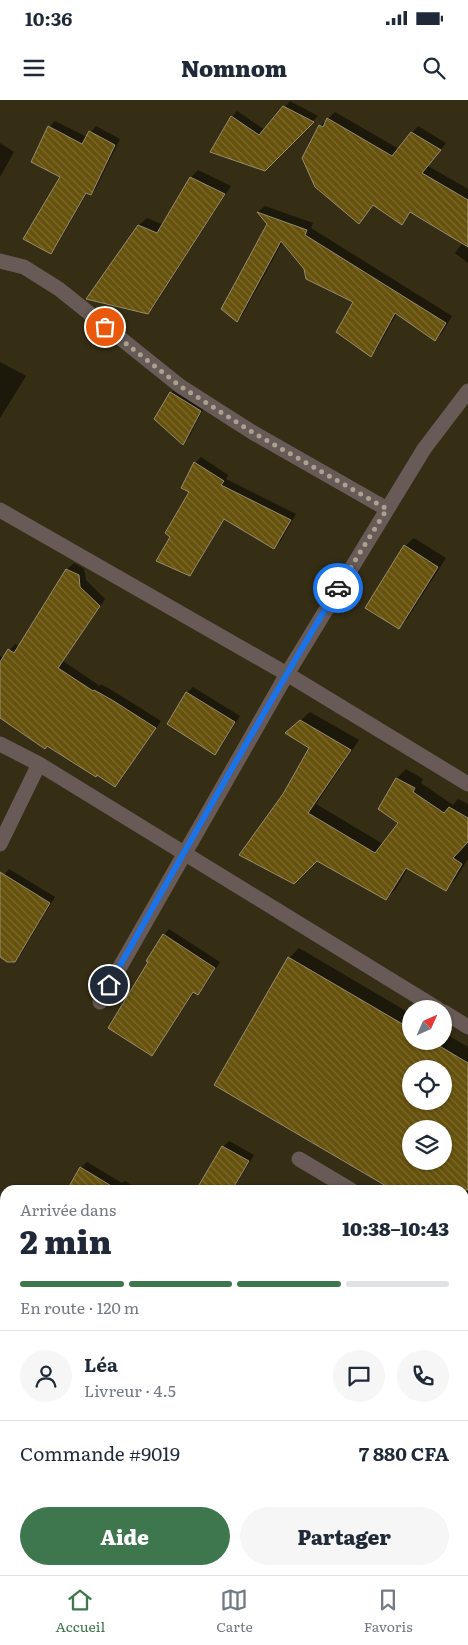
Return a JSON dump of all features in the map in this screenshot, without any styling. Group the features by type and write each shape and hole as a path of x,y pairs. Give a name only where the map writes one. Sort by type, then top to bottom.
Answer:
{"street":[{"path":"0,261 24,267 59,289 180,386 252,432 387,509"},
{"path":"100,1002 286,674 424,449 468,391"},
{"path":"0,510 286,674 468,784"},
{"path":"0,744 39,764 423,1000"},
{"path":"0,844 39,764"},
{"path":"452,1017 468,1027"},
{"path":"299,1160 342,1185"}],"building":[{"path":"283,106 314,122 265,171 210,152 231,116 259,135"},
{"path":"327,118 392,156 411,132 441,150 422,173 468,200 468,247 410,212 402,225 373,205 359,224 315,187 302,158 319,125 323,127"},
{"path":"48,126 82,144 89,131 115,145 91,195 86,193 51,254 23,239 60,177 31,162"},
{"path":"190,177 225,194 148,314 86,299 138,225 157,233"},
{"path":"257,212 307,230 305,235 446,323 435,341 395,313 371,357 336,332 353,302 306,279 304,269 281,241 237,322 221,309 267,224"},
{"path":"170,392 201,411 183,445 154,419"},
{"path":"194,462 224,481 221,485 291,520 274,549 224,519 190,576 156,561 170,537 165,533 189,492 181,488"},
{"path":"404,545 438,567 399,629 365,608"},
{"path":"66,569 79,575 80,587 100,606 58,668 156,728 115,787 47,746 45,749 0,718 0,662 8,649 14,653"},
{"path":"186,692 235,722 215,755 167,724"},
{"path":"300,720 351,750 308,813 375,853 398,823 378,809 396,778 415,788 413,792 444,813 449,807 468,818 468,842 453,858 462,864 446,891 406,868 386,900 317,861 294,884 239,855 283,794 309,748 285,733"},
{"path":"0,872 50,903 15,962 7,962 0,957"},
{"path":"163,934 215,968 198,995 193,992 152,1056 108,1028"},
{"path":"288,957 402,1024 402,1050 446,1050 468,1063 468,1185 384,1185 214,1085"},
{"path":"222,1146 249,1161 235,1185 199,1185"},
{"path":"80,1167 110,1185 70,1185"}],"way so far":[{"path":"105,327 180,386 252,432 387,509 338,588"}],"route":[{"path":"109,985 286,674 338,588"}]}
